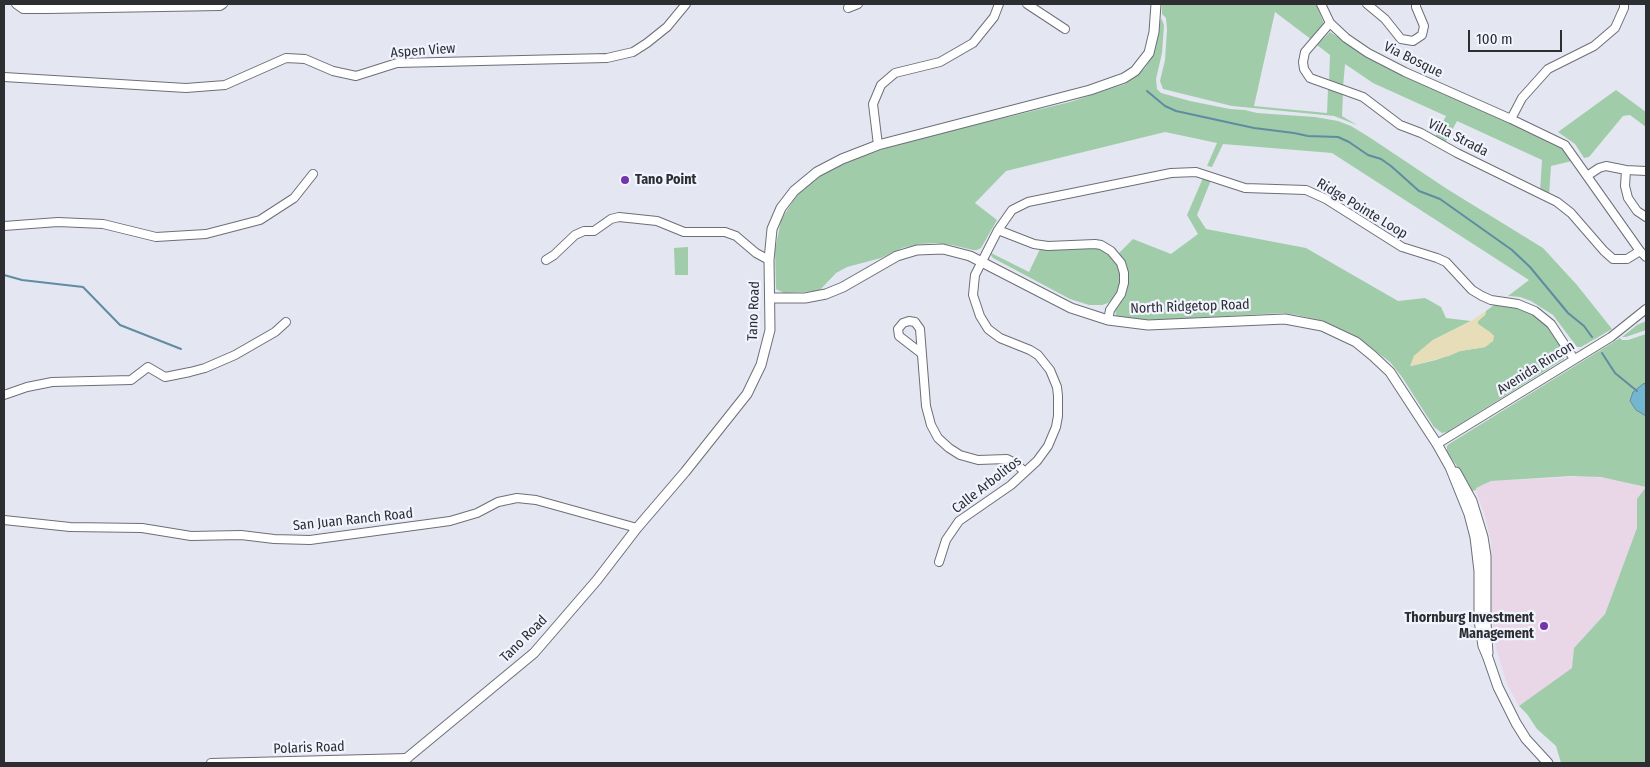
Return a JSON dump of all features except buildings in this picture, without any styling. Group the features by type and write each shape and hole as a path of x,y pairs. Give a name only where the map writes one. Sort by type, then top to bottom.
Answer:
{"street":[{"path":"16,4 23,9 173,5 220,6 222,4"},
{"path":"115,8 123,4"},
{"name":"Aspen View","path":"4,77 186,88 225,85 286,58 305,59 333,71 356,76 397,63 607,58 633,52 667,27 686,4"},
{"path":"848,8 858,4"},
{"path":"878,145 873,104 881,85 895,73 940,62 973,43 994,17 999,4"},
{"path":"1026,4 1065,29"},
{"name":"Tano Road","path":"405,760 534,653 597,580 637,528 691,465 747,394 761,365 770,330 769,260 772,230 781,208 794,190 817,172 842,159 878,145 1090,90 1124,78 1140,66 1149,53 1154,32 1156,4"},
{"name":"Via Bosque","path":"1321,4 1330,23 1356,45 1405,72 1511,118 1565,145 1643,254"},
{"path":"1367,4 1386,19 1401,39 1413,41 1422,35 1424,26 1416,4"},
{"path":"1511,118 1522,98 1548,69 1594,46 1616,28 1624,4"},
{"name":"Villa Strada","path":"1330,23 1305,52 1304,69 1310,78 1364,98 1400,125 1421,133 1457,153 1557,202 1571,213 1604,252 1613,258 1627,259 1643,254"},
{"path":"633,52 636,60"},
{"path":"1587,176 1603,166 1646,171"},
{"path":"1626,170 1625,186 1628,198 1637,211 1646,217"},
{"name":"Ridge Pointe Loop","path":"981,261 998,230 1012,210 1028,202 1171,173 1196,172 1245,188 1306,190 1326,199 1402,247 1446,262 1472,290 1482,296 1525,306 1540,314 1557,331 1574,359"},
{"path":"4,226 58,222 103,224 156,237 206,234 260,220 294,198 314,174"},
{"path":"546,260 554,255 575,234 594,230 611,219 620,217 657,221 684,232 725,232 736,236 756,253 769,260"},
{"path":"998,230 1034,244 1048,246 1095,244 1111,251 1121,264 1124,278 1122,294 1111,307 1108,320"},
{"name":"North Ridgetop Road","path":"770,298 805,298 826,294 843,287 891,259 917,250 952,250 981,261 1071,308 1108,320 1148,325 1285,319 1310,323 1334,331 1365,348 1390,372 1450,467 1469,514 1475,537 1479,571 1480,631 1483,646 1498,687 1516,723 1526,739 1548,763"},
{"name":"Calle Arbolitos","path":"939,562 946,540 959,521 1006,489 1043,454 1052,436 1058,416 1057,387 1050,370 1030,350 1000,338 984,323 976,309 974,295 975,275 981,261"},
{"name":"Avenida Rincon","path":"1437,444 1611,337 1646,309"},
{"path":"4,395 27,387 52,382 131,380 148,367 165,377 190,372 234,356 275,332 286,322"},
{"path":"921,353 927,414 938,438 960,455 978,460 1007,459 1016,463 1025,472"},
{"name":"San Juan Ranch Road","path":"4,520 70,527 142,528 183,536 241,535 274,539 310,540 450,521 477,513 498,502 517,498 536,500 637,528"},
{"name":"Polaris Road","path":"211,763 405,760"}],"shaded area":[{"path":"1587,476 1614,479 1646,487 1637,500 1637,528 1605,614 1574,648 1573,668 1519,706 1507,684 1495,645 1492,617 1491,541 1475,488 1491,481"}],"green space":[{"path":"1162,4 1316,4 1324,24 1323,28 1312,40 1275,12 1254,106 1327,113 1328,89 1343,93 1342,116 1357,125 1334,116 1232,106 1163,89 1160,81 1165,60 1167,30 1166,18 1162,14"},
{"path":"1161,18 1164,25 1162,53 1156,79 1157,89 1161,93 1230,109 1315,117 1338,121 1351,126 1447,189 1543,248 1577,285 1612,329 1581,347 1577,347 1553,315 1531,301 1520,297 1508,296 1529,280 1332,153 1223,144 1212,167 1207,166 1217,143 1165,132 1006,171 975,203 997,220 981,248 977,250 935,243 920,244 902,248 881,258 847,267 836,273 819,291 784,293 776,289 775,250 781,220 800,192 816,178 837,166 900,143 1070,102 1125,84 1145,68 1152,57"},
{"path":"1330,32 1369,58 1406,77 1551,141 1563,149 1572,161 1551,166 1549,196 1540,192 1542,160 1457,121 1445,143 1435,137 1446,116 1373,83 1345,64 1343,87 1329,83 1330,55 1317,45"},
{"path":"1616,90 1646,112 1646,127 1630,115 1623,116 1589,157 1584,158 1575,144 1558,132"},
{"path":"1203,178 1211,180 1197,215 1206,229 1306,248 1398,301 1425,298 1441,307 1446,318 1471,321 1433,340 1414,356 1411,366 1436,360 1460,351 1485,347 1489,344 1486,330 1478,324 1478,321 1494,305 1514,307 1536,316 1555,336 1563,349 1564,359 1447,432 1442,433 1434,427 1402,377 1390,362 1354,335 1323,321 1283,313 1155,320 1116,316 1115,309 1124,294 1128,281 1126,264 1119,253 1133,239 1171,254 1198,234 1187,215"},
{"path":"688,247 688,275 675,275 674,248"},
{"path":"1041,247 1095,248 1105,251 1119,268 1120,280 1117,295 1108,303 1102,305 1089,305 1070,299 993,258 991,255 991,253 1029,272"},
{"path":"1646,321 1646,330 1622,337 1637,325"},
{"path":"1646,334 1646,383 1633,392 1630,401 1636,410 1646,416 1646,487 1601,477 1571,476 1491,481 1472,491 1447,452 1449,444 1620,338 1628,340"},
{"path":"1646,487 1646,763 1561,763 1556,746 1537,729 1519,706 1572,668 1574,648 1605,614 1637,528 1637,499"}],"sand":[{"path":"1486,311 1485,315 1478,321 1478,324 1494,336 1493,341 1485,347 1460,351 1449,356 1410,366 1414,356 1433,340 1471,321"}],"water":[{"path":"1646,383 1646,416 1636,410 1630,401 1633,392"}],"waterway":[{"path":"1147,91 1165,106 1176,111 1254,128 1308,136 1338,137 1368,155 1381,159 1419,191 1440,199 1512,250 1530,267 1568,313 1584,326 1592,337"},
{"path":"4,275 22,280 83,287 120,325 181,349"},
{"path":"1602,353 1615,373 1637,391"}],"place":[{"name":"Tano Point","path":"625,180"},
{"name":"Thornburg Investment Management","path":"1544,626"}]}
